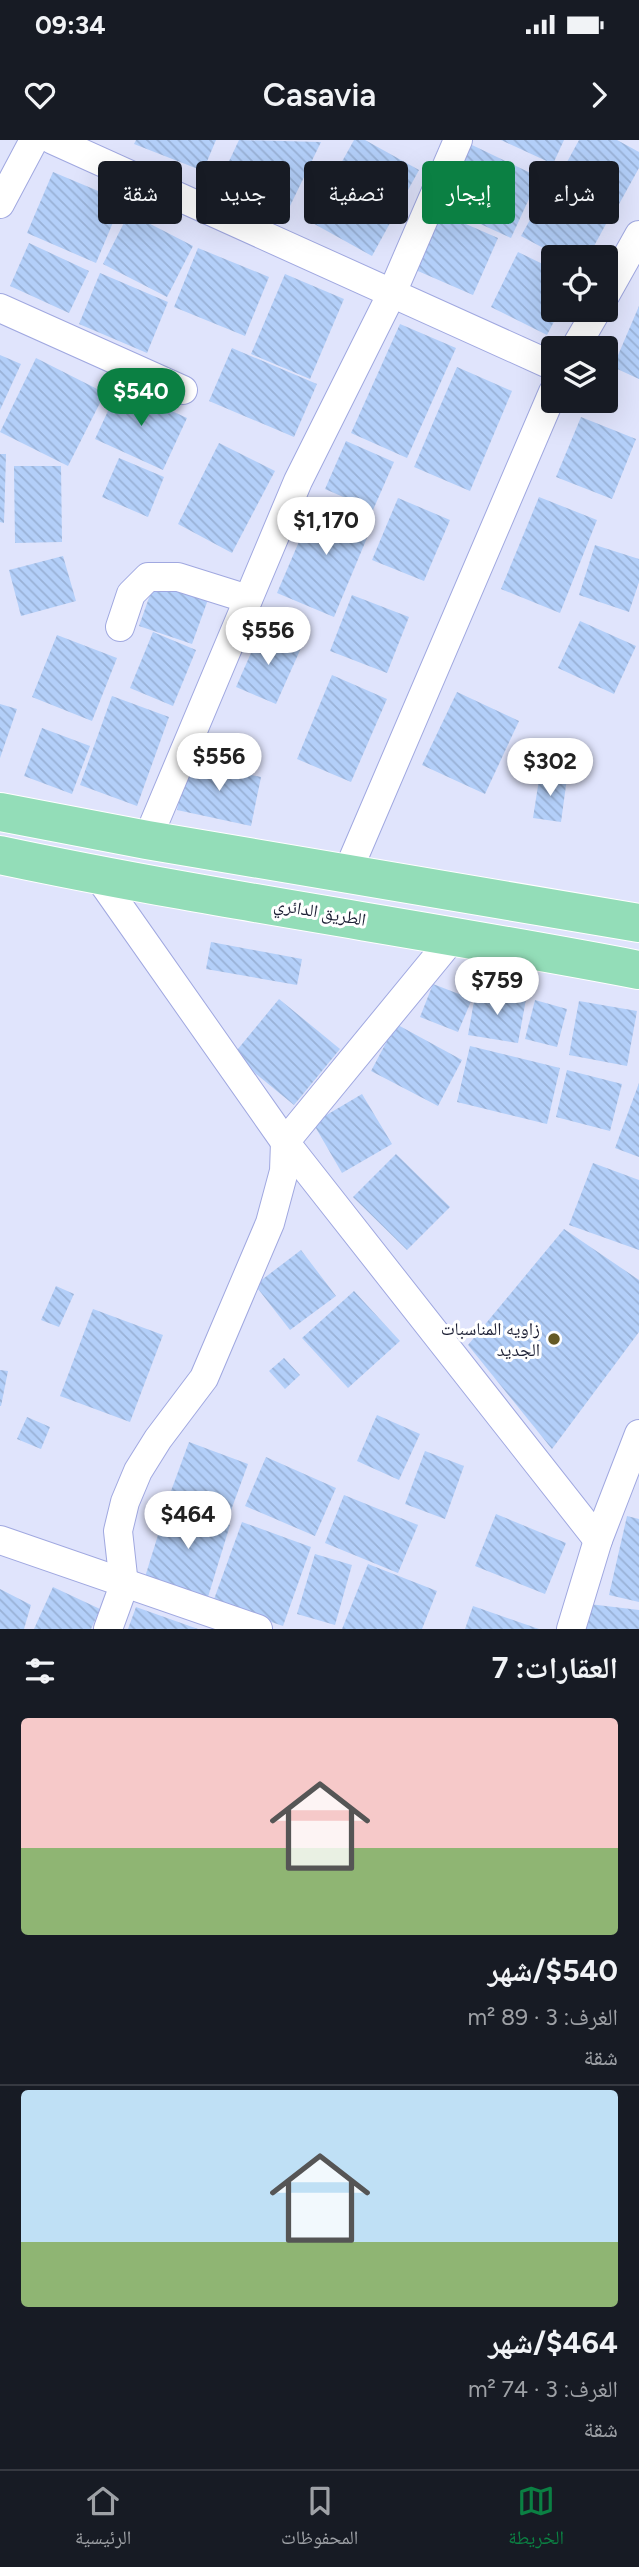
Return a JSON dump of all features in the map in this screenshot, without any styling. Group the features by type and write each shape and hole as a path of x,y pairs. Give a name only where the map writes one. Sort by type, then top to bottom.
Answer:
{"main road":[{"path":"0,812 147,840 639,923"},
{"name":"الطريق الدائري","path":"0,855 98,876 455,935 639,970"}],"street":[{"path":"0,204 34,140"},
{"path":"53,140 541,361"},
{"path":"147,840 298,481 392,293 458,140"},
{"path":"618,273 639,235"},
{"path":"0,308 183,390"},
{"path":"347,873 544,413"},
{"path":"120,626 131,594 148,577 178,577 248,599"},
{"path":"98,876 285,1142 598,1540"},
{"path":"108,1629 124,1584 118,1531 125,1502 138,1471 158,1439 204,1378 270,1223 284,1171 285,1142 455,935"},
{"path":"571,1629 598,1540 631,1479 639,1434"},
{"path":"0,1540 258,1629"}],"building":[{"path":"136,140 216,140 207,161 196,161 196,168 134,144"},
{"path":"239,140 321,142 312,161 304,161 304,177 290,206 290,161 229,161"},
{"path":"354,140 365,140 403,161 342,161"},
{"path":"501,140 564,140 554,161 546,161"},
{"path":"579,140 617,140 639,152 639,168 619,204 619,161 568,161"},
{"path":"470,144 506,161 462,161"},
{"path":"408,164 419,170 408,190"},
{"path":"515,166 529,172 529,199 511,238 480,224 515,224"},
{"path":"53,172 98,191 98,224 112,224 96,263 27,233"},
{"path":"529,222 529,224 606,224 595,245 541,247 521,236"},
{"path":"123,224 150,224 193,246 167,297 103,264"},
{"path":"314,224 389,224 372,256"},
{"path":"430,224 466,224 498,238 473,295 411,268"},
{"path":"29,243 89,271 69,313 10,286"},
{"path":"198,248 269,277 245,336 174,307"},
{"path":"518,252 541,263 541,322 554,322 547,335 491,307"},
{"path":"100,273 168,302 147,353 79,324"},
{"path":"285,274 344,299 310,379 251,354"},
{"path":"639,306 639,379 618,369 618,355"},
{"path":"400,324 456,348 407,458 351,433"},
{"path":"232,348 317,384 294,437 209,401"},
{"path":"0,355 21,364 0,410"},
{"path":"36,358 105,393 68,466 0,432"},
{"path":"457,367 512,391 470,491 414,467"},
{"path":"119,387 187,418 163,470 95,439"},
{"path":"581,417 636,439 612,499 556,477"},
{"path":"346,441 394,462 373,510 325,489"},
{"path":"219,443 275,471 232,553 178,524"},
{"path":"0,454 6,454 4,523 0,522"},
{"path":"119,458 164,477 148,517 102,497"},
{"path":"14,466 61,466 62,542 15,543"},
{"path":"318,497 374,521 334,617 277,593"},
{"path":"539,497 597,520 560,613 501,589"},
{"path":"398,498 450,520 424,581 372,560"},
{"path":"595,545 639,559 639,582 629,612 579,595"},
{"path":"63,556 76,601 21,616 9,570"},
{"path":"157,575 210,594 192,644 139,626"},
{"path":"352,595 409,617 387,673 330,651"},
{"path":"580,621 636,646 614,694 558,668"},
{"path":"261,630 301,648 276,704 236,687"},
{"path":"153,632 196,650 173,706 130,688"},
{"path":"57,635 117,658 92,721 32,697"},
{"path":"332,675 387,699 351,782 297,759"},
{"path":"457,692 519,721 485,794 422,765"},
{"path":"112,696 169,717 137,806 80,785"},
{"path":"0,704 17,709 0,758"},
{"path":"42,728 90,746 72,794 24,776"},
{"path":"187,761 261,777 251,826 177,810"},
{"path":"540,773 567,778 561,822 533,818"},
{"path":"211,942 302,959 297,985 206,969"},
{"path":"433,984 472,999 458,1032 420,1017"},
{"path":"476,990 526,999 518,1043 468,1035"},
{"path":"279,999 340,1049 294,1105 233,1055"},
{"path":"535,1000 567,1009 557,1047 525,1039"},
{"path":"579,1001 637,1011 627,1066 569,1055"},
{"path":"396,1024 462,1060 438,1106 371,1071"},
{"path":"470,1046 560,1068 547,1124 457,1102"},
{"path":"567,1070 622,1084 610,1131 556,1117"},
{"path":"639,1083 639,1157 615,1148"},
{"path":"362,1094 392,1144 342,1173 313,1123"},
{"path":"396,1154 450,1207 407,1250 353,1197"},
{"path":"593,1163 639,1180 639,1250 569,1225"},
{"name":"زاويه المناسبات الجديد","path":"564,1229 639,1280 639,1332 552,1449 468,1345"},
{"path":"301,1250 336,1296 290,1330 255,1285"},
{"path":"56,1286 74,1294 59,1327 41,1320"},
{"path":"354,1291 400,1341 348,1388 302,1338"},
{"path":"93,1309 163,1335 130,1422 60,1396"},
{"path":"284,1358 300,1375 285,1389 269,1371"},
{"path":"0,1370 8,1371 1,1406 0,1406"},
{"path":"377,1415 420,1434 399,1480 357,1461"},
{"path":"27,1417 50,1427 41,1449 17,1439"},
{"path":"189,1442 248,1464 230,1513 171,1491"},
{"path":"425,1451 464,1466 445,1519 405,1504"},
{"path":"266,1457 336,1488 315,1536 245,1506"},
{"path":"344,1495 418,1525 398,1573 325,1543"},
{"path":"167,1506 230,1525 208,1597 145,1577"},
{"path":"496,1514 566,1543 545,1594 475,1566"},
{"path":"627,1516 639,1519 639,1602 609,1595"},
{"path":"242,1522 311,1547 283,1626 213,1602"},
{"path":"315,1554 352,1565 335,1625 297,1614"},
{"path":"368,1564 437,1591 422,1629 342,1629"},
{"path":"53,1587 100,1609 91,1629 34,1629"},
{"path":"0,1589 31,1605 24,1629 0,1629"},
{"path":"589,1604 639,1610 639,1629 586,1629"},
{"path":"473,1606 539,1629 465,1629"},
{"path":"136,1607 198,1629 128,1629"}],"place":[{"name":"زاويه المناسبات الجديد","path":"554,1339"}]}
